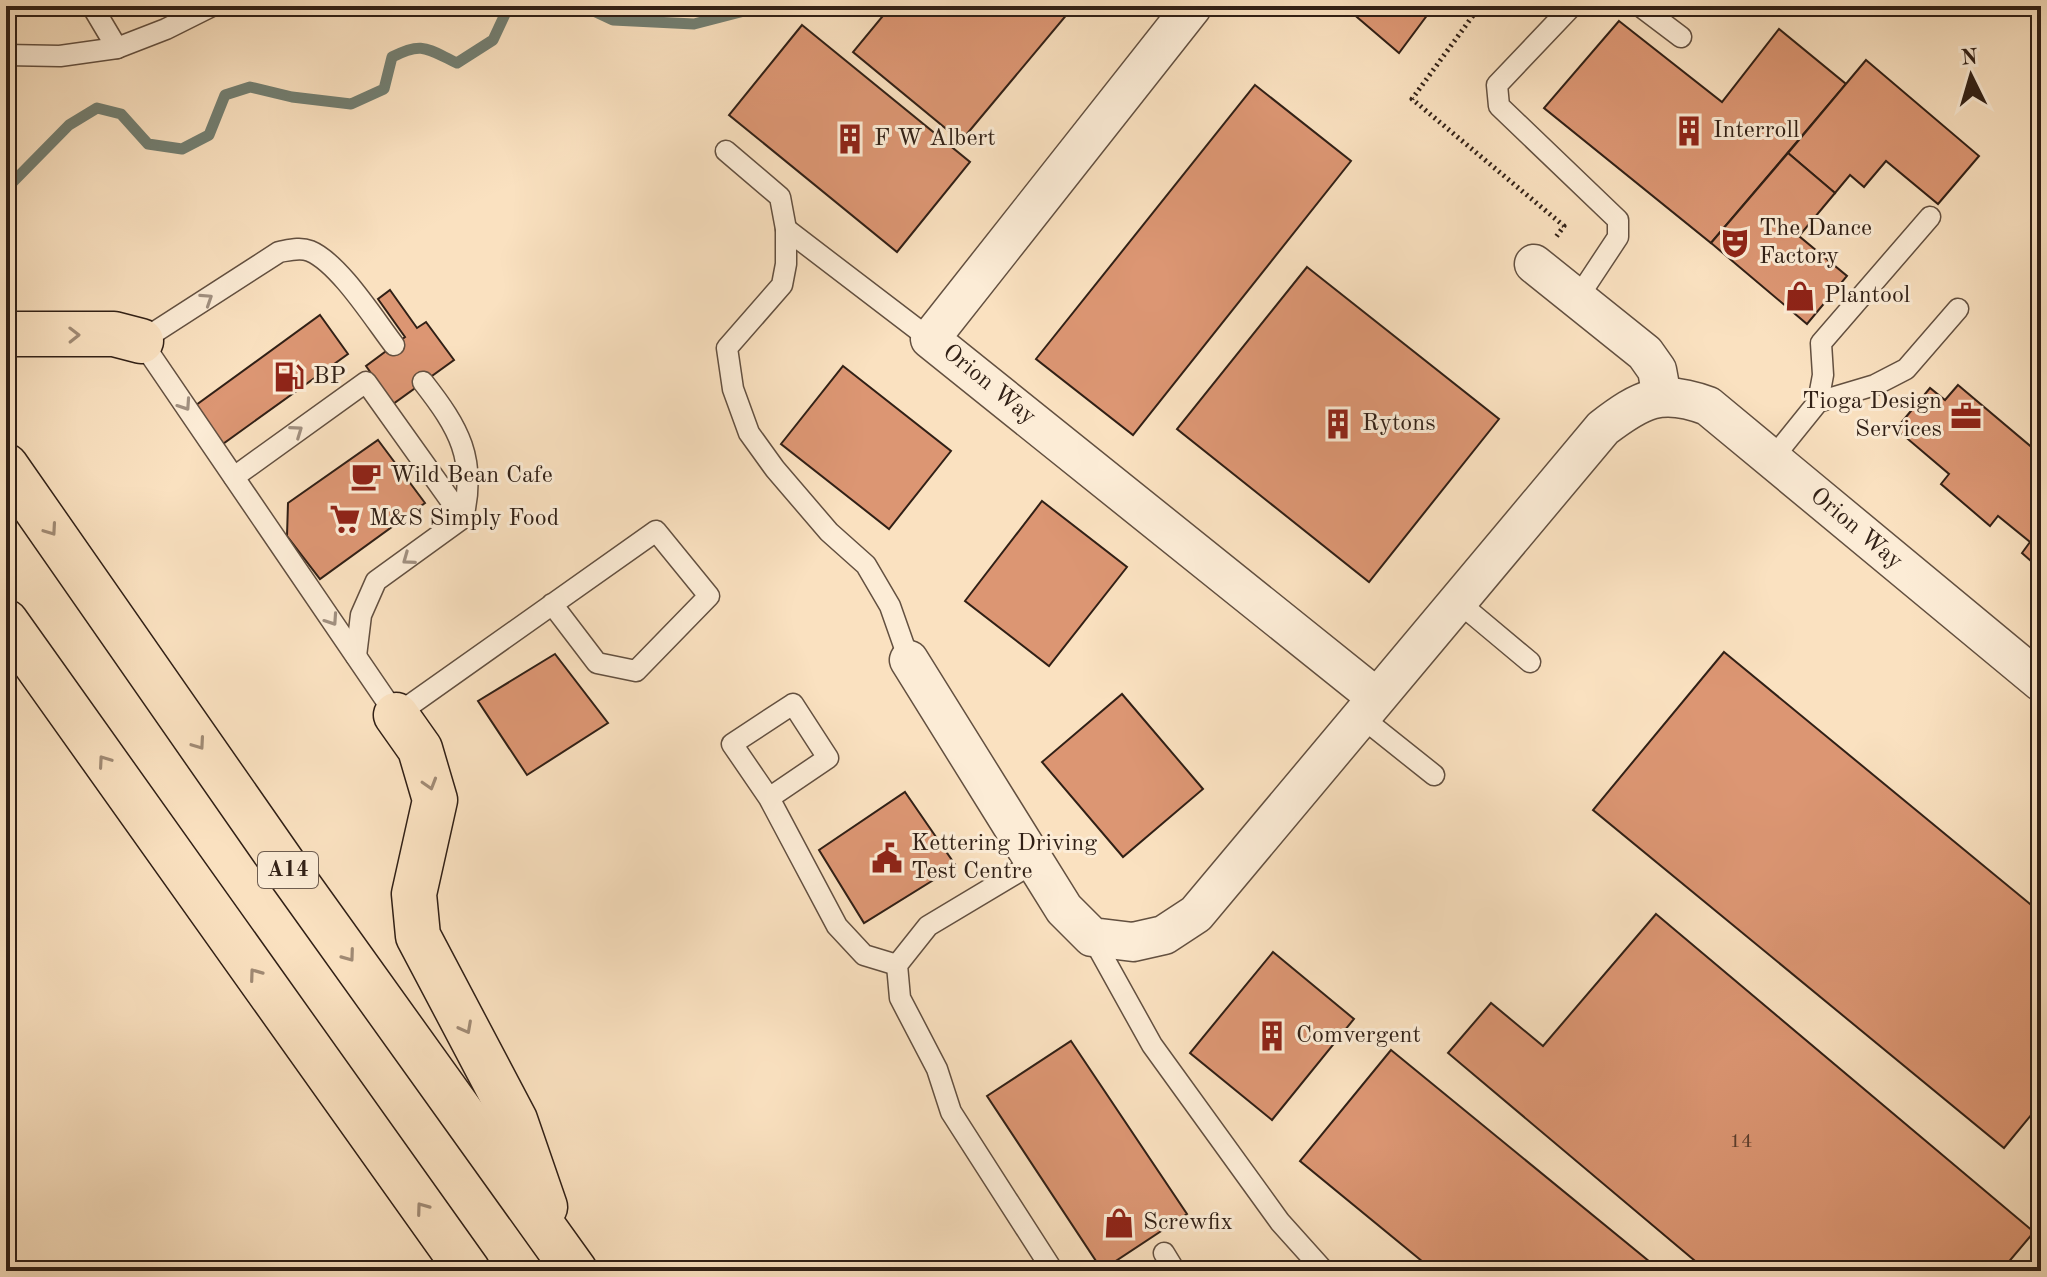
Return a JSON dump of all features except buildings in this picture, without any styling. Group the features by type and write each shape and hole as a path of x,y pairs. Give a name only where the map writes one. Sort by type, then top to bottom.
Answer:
{"highway":[{"path":"6,334 114,334 141,341"},
{"name":"A14","path":"6,466 284,865 568,1261"},
{"path":"6,622 468,1271"},
{"path":"396,715 420,749 435,800 414,894 418,936 515,1120 568,1261"}],"street":[{"name":"Orion Way","path":"1192,7 930,339 1368,706"},
{"path":"909,660 1064,909 1092,937 1133,942 1164,935 1196,914 1603,428 1633,405 1662,397 1657,370 1645,353 1534,264"},
{"name":"Orion Way","path":"1662,397 1687,398 1708,406 2041,682"}],"lane":[{"path":"92,6 117,48"},
{"path":"6,55 60,56 117,48 212,6"},
{"path":"1572,6 1497,85 1499,106 1618,220 1618,237 1577,299"},
{"path":"1640,6 1681,37"},
{"path":"726,151 780,197 786,229 786,264 782,285 727,348 733,389 749,433 775,469 829,532 866,565 890,606 909,660"},
{"path":"1772,459 1818,402 1823,375 1821,343 1930,217"},
{"path":"786,229 930,339"},
{"path":"394,345 333,267 311,251 298,249 279,252 141,341 396,715 552,604 656,531 709,596 636,671 597,663 552,604"},
{"path":"1818,402 1875,385 1906,369 1958,309"},
{"path":"234,477 366,382 463,518"},
{"path":"356,656 361,615 376,581 463,518 469,480 465,447 450,416 423,382"},
{"path":"1457,601 1530,662"},
{"path":"769,798 828,758 793,704 732,744 769,798 837,926 864,955 897,965"},
{"path":"1368,706 1434,775"},
{"path":"1035,862 928,926 897,965 900,998 937,1069 951,1112 1053,1271"},
{"path":"1092,937 1152,1045 1280,1222 1324,1271"}],"path":[{"path":"1480,6 1412,99 1564,226 1534,264"}],"waterway":[{"path":"6,189 69,125 97,108 121,114 148,144 182,149 209,135 225,95 250,87 292,97 351,104 384,89 392,57 402,52 425,49 457,63 493,40 507,10 514,6"},
{"path":"583,6 613,20 694,24 763,6"}],"place":[{"name":"Interroll","path":"1689,131"},
{"name":"F W Albert","path":"850,139"},
{"name":"The Dance Factory","path":"1735,243"},
{"name":"Plantool","path":"1800,296"},
{"name":"BP","path":"289,377"},
{"name":"Tioga Design Services","path":"1966,416"},
{"name":"Rytons","path":"1338,424"},
{"name":"Wild Bean Cafe","path":"366,476"},
{"name":"M&S Simply Food","path":"345,519"},
{"name":"Kettering Driving Test Centre","path":"887,858"},
{"name":"Comvergent","path":"1272,1036"},
{"name":"Screwfix","path":"1119,1223"}]}
